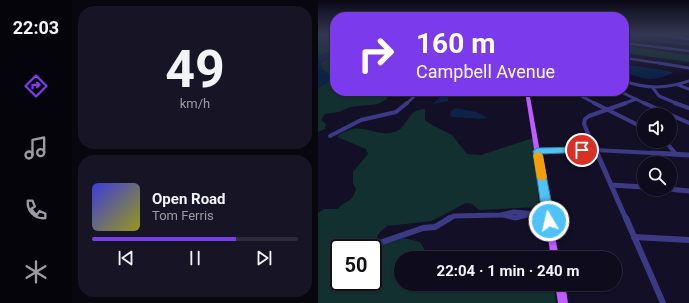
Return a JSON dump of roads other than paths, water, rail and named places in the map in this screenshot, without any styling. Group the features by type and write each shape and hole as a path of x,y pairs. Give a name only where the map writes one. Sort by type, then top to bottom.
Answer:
{"main road":[{"path":"528,96 554,251"},
{"path":"561,291 563,303"}],"street":[{"path":"666,48 689,51"},
{"path":"629,59 689,68"},
{"path":"629,82 653,88 669,88 689,81"},
{"path":"678,85 689,89"},
{"path":"653,88 659,96 689,108"},
{"path":"330,136 365,119 383,116 401,110 415,96"},
{"path":"582,96 637,124"},
{"path":"629,96 689,123"},
{"path":"636,99 589,116 585,119 584,124 663,303"},
{"path":"671,148 675,153"},
{"path":"537,151 595,150 675,153 689,155"},
{"path":"611,185 637,187"},
{"path":"677,190 689,191"},
{"path":"382,243 423,228 435,227 454,216 501,215 514,218 532,214 548,215"},
{"path":"634,237 689,240"}],"water":[{"path":"330,52 330,58 323,61 320,65 323,70 330,75 330,78 329,81 318,88 318,56"},
{"path":"629,65 669,71 673,73 654,79 638,77 629,74"},
{"path":"441,96 448,96 448,101 433,104"},
{"path":"456,108 476,112 488,118 452,117 450,114 451,111"}]}
